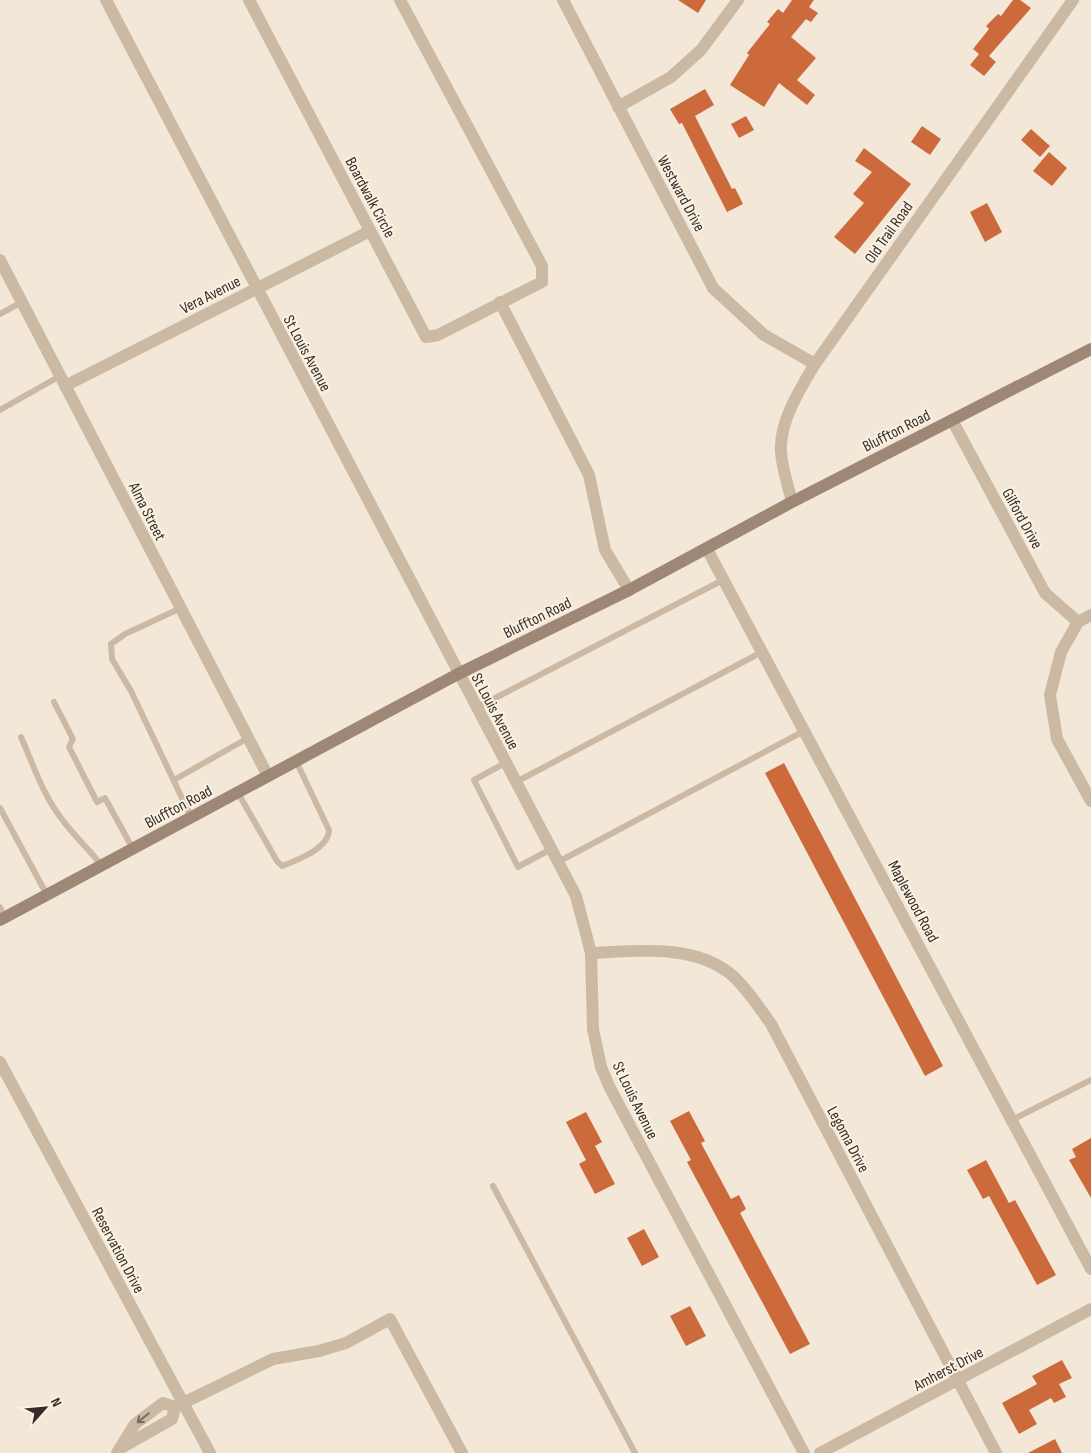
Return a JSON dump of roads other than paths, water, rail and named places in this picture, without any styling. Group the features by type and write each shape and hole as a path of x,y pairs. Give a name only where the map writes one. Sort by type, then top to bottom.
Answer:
{"main road":[{"name":"Bluffton Road","path":"2,915 47,895 102,866 458,674 629,590 792,502 1091,349"}],"street":[{"name":"St Louis Avenue","path":"106,0 576,896 591,953 593,1029 601,1067 610,1088 804,1453"},
{"name":"Boardwalk Circle","path":"249,0 426,338 438,335 542,282 542,266 400,0"},
{"name":"Westward Drive","path":"563,0 713,288 764,335 814,364"},
{"path":"618,107 671,77 700,50 738,0"},
{"name":"Old Trail Road","path":"792,502 780,450 786,422 814,364 1073,0"},
{"name":"Vera Avenue","path":"63,381 256,289 370,231"},
{"name":"Alma Street","path":"0,260 268,776"},
{"path":"500,302 589,475 606,550 629,590"},
{"name":"Gilford Drive","path":"952,420 1046,593 1078,622"},
{"name":"Maplewood Road","path":"707,549 1091,1269"},
{"path":"1091,615 1078,622 1061,652 1050,696 1057,739 1091,801"},
{"name":"Legoma Drive","path":"591,953 647,950 682,954 708,962 731,974 750,994 771,1024 957,1382 996,1453"},
{"name":"Reservation Drive","path":"0,1062 5,1082 179,1405 210,1453"},
{"name":"Amherst Drive","path":"820,1453 957,1382 1091,1309"},
{"path":"119,1450 128,1432 144,1416 163,1403 179,1405 273,1359 319,1351 346,1343 390,1319 462,1453"},
{"path":"119,1450 172,1420 179,1405"}],"lane":[{"path":"0,314 22,302"},
{"path":"0,410 63,381"},
{"path":"476,708 723,580"},
{"path":"180,608 125,634 111,644 112,659 131,691 191,817"},
{"path":"516,782 762,652"},
{"path":"54,702 73,739 69,747 97,802 105,798 133,849"},
{"path":"558,862 804,731"},
{"path":"21,737 47,796 60,818 86,844 102,866"},
{"path":"174,780 248,738"},
{"path":"238,793 277,862 282,866 291,863 324,844 329,838 329,830 296,761"},
{"path":"505,763 474,780 518,867 551,849"},
{"path":"0,808 47,895"},
{"path":"1012,1120 1091,1080"},
{"path":"492,1186 635,1453"}]}
